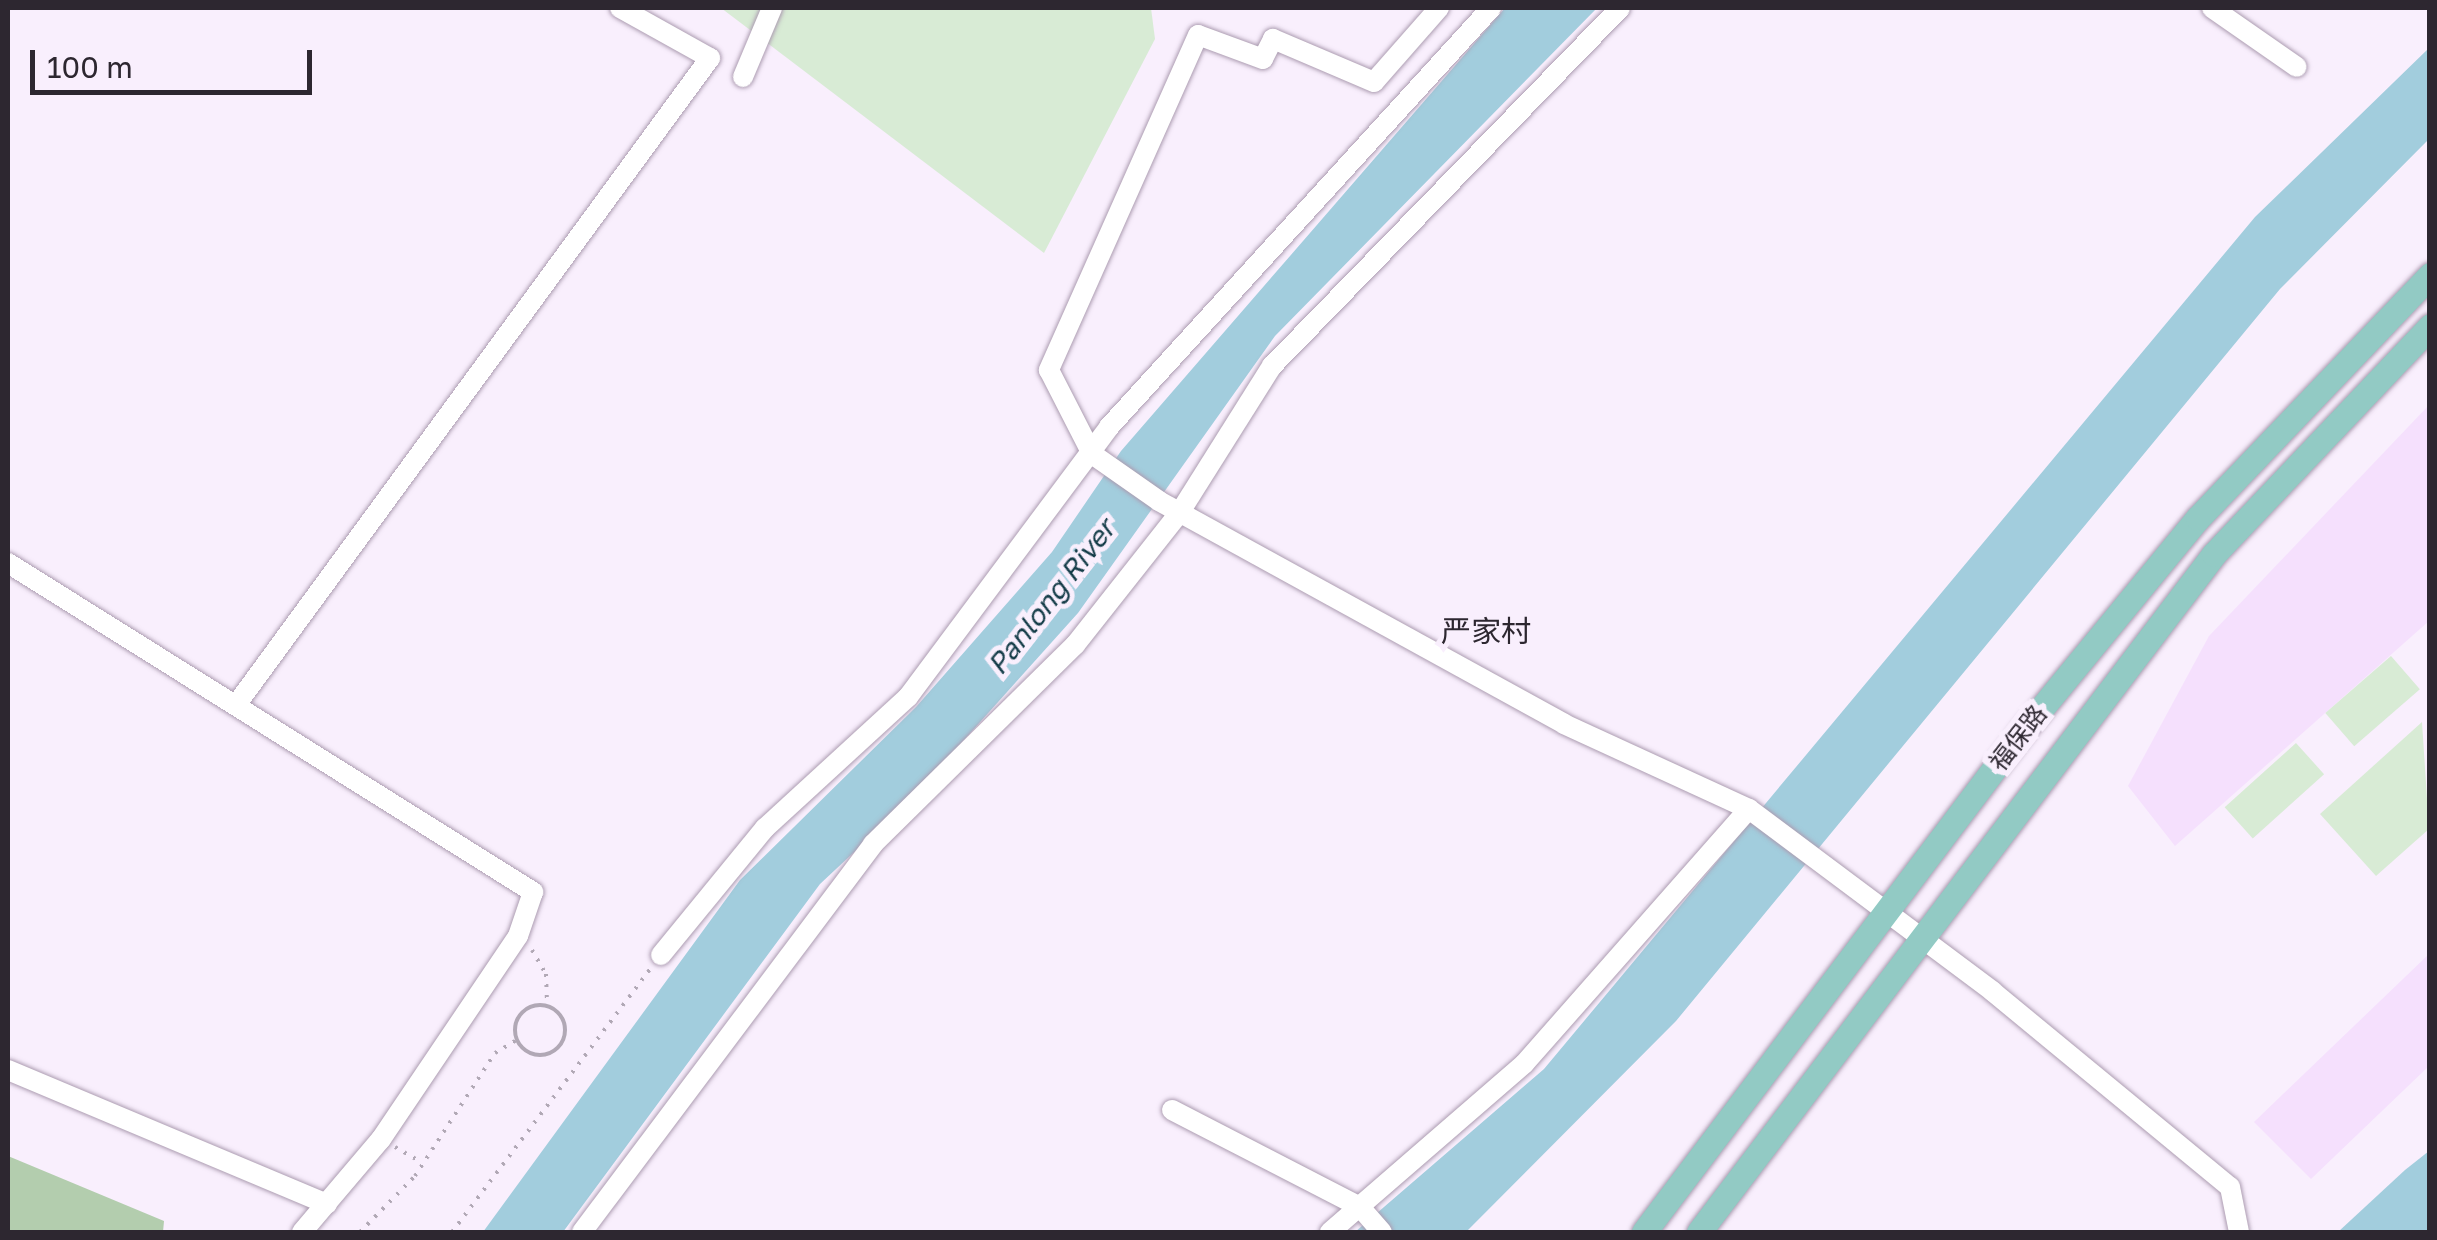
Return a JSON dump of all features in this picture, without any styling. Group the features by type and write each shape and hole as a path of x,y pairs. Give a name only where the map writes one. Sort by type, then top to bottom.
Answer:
{"main road":[{"name":"福保路","path":"1644,1232 1884,913 2198,518 2430,275"},
{"name":"福保路","path":"1699,1232 1914,938 2214,554 2430,326"}],"street":[{"path":"239,701 710,58 620,8"},
{"path":"743,77 772,8"},
{"path":"1439,8 1374,82 1273,39 1263,59 1198,35 1049,370 1092,454 1159,501 1564,724 1749,810 1914,938 1992,991 2230,1188 2239,1232"},
{"path":"661,955 765,828 908,696 1092,454 1491,8"},
{"path":"582,1232 873,844 1075,645 1180,512 1272,366 1620,8"},
{"path":"2212,8 2298,67"},
{"path":"8,563 239,701 533,892 518,936 381,1139 302,1232"},
{"path":"1330,1232 1524,1064 1749,810"},
{"path":"8,1070 326,1204"},
{"path":"1172,1110 1360,1207 1382,1232"}],"path":[{"path":"517,1040 537,1055 560,1044 562,1020 547,1006 546,974 518,936"},
{"path":"452,1232 661,955"},
{"path":"517,1040 519,1016 547,1006"},
{"path":"360,1232 422,1162 494,1053 517,1040"},
{"path":"381,1139 422,1162"}],"shaded area":[{"path":"2429,405 2429,621 2175,846 2128,786 2209,636"},
{"path":"2429,954 2429,1066 2311,1179 2254,1122"}],"green space":[{"path":"721,8 1151,8 1155,39 1044,253"},
{"path":"2391,656 2420,689 2354,746 2325,713"},
{"path":"2422,722 2429,829 2376,876 2320,814"},
{"path":"2296,743 2324,774 2253,838 2225,807"},
{"path":"8,1156 164,1221 163,1232 8,1232"}],"water":[{"name":"Panlong River","path":"1505,8 1597,8 1275,336 1078,613 912,798 820,884 563,1232 483,1232 740,880 916,707 1052,552 1121,451"},
{"path":"2429,48 2429,139 2280,289 1676,1021 1466,1232 1355,1232 1544,1069 2255,217"},
{"path":"2429,1151 2429,1232 2338,1232 2405,1170"}],"district":[{"name":"严家村","path":"1486,631"}]}
